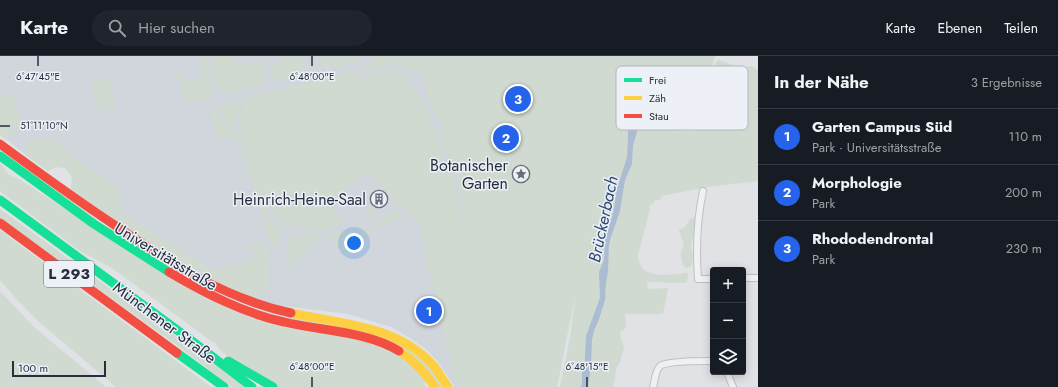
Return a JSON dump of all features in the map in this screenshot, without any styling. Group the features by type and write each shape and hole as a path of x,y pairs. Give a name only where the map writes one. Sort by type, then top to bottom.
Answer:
{"main road":[{"name":"Universitätsstraße","path":"0,144 63,190 139,242 195,276 227,292 262,306 295,315 361,326 398,338 425,357 432,364 448,387"},
{"name":"Universitätsstraße","path":"0,156 48,193 90,222 166,270 206,292 264,317 382,342 410,358 425,373 435,387"},
{"name":"Münchener Straße","path":"0,200 188,338 252,387"},
{"name":"Münchener Straße","path":"0,223 224,387"},
{"path":"188,338 203,343 232,364 273,387"}],"street":[{"path":"703,191 699,212 697,248 698,279 710,279"},
{"path":"746,278 758,278"},
{"path":"653,387 658,368 662,365 710,361"},
{"path":"728,375 733,387"}],"shaded area":[{"path":"0,56 606,56 572,262 576,287 557,387 455,387 438,362 427,350 391,327 348,314 275,305 246,296 210,278 144,240 71,189 72,177 65,168 56,167 48,171 0,134"},
{"path":"201,56 206,56 214,88 211,98 197,102 185,102 183,101 180,81 178,81 176,74 180,72 186,80 201,77"},
{"path":"210,56 234,56 236,65 240,67 244,66 244,63 247,63 248,65 252,64 253,60 254,63 259,62 259,59 263,62 265,81 261,86 226,94 221,92 218,89"},
{"path":"295,56 304,56 306,68 301,76 278,82 270,75 273,74 271,65 278,63 278,60"},
{"path":"320,56 366,56 364,60 325,70"},
{"path":"373,56 715,56 712,66 616,66 616,130 748,130 748,67 752,66 758,70 758,181 708,187 661,196 660,200 655,200 653,204 651,204 638,255 639,262 646,271 651,273 669,275 688,273 688,277 686,283 647,282 648,289 668,288 663,314 625,314 626,325 624,330 621,330 620,336 624,348 620,362 616,368 613,387 560,387 571,332 575,296 557,387 458,387 454,377 426,260 421,228 414,215 402,208 365,171 329,207 345,221 329,230 311,232 300,227 300,224 283,227 271,211 269,205 266,206 268,212 267,217 263,219 252,182 248,177 240,144 231,137 217,141 210,110 215,109 248,148 249,146 237,131 246,98 350,71 362,78 392,70 406,75 425,107 432,127 438,135 443,162 450,167 462,216 465,217 451,156 445,154 439,130 444,125 433,114 425,83 423,83 420,71 416,72 412,69 409,72 396,64 366,72 362,69 372,60","holes":["465,217 474,219 477,231 487,232 489,245 486,233 477,232 474,220"]},
{"path":"719,60 736,66 715,66 716,62"},
{"path":"109,77 116,107 99,111 91,81"},
{"path":"7,93 14,100 22,130 14,133 6,140 0,135 0,95"},
{"path":"242,99 234,128 216,106"},
{"path":"46,138 52,140 87,166 115,184 118,188 124,213 211,268 217,269 252,260 254,256 253,249 247,251 249,246 260,244 266,246 269,251 268,286 265,292 254,298 246,296 210,278 144,240 71,189 72,177 65,168 56,167 48,171 25,154 29,143 38,139"},
{"path":"0,163 9,175 19,179 187,287 225,307 264,322 353,339 376,345 396,353 413,365 426,382 424,383 426,387 279,387 233,360 220,350 215,343 112,268 80,251 0,191"},
{"path":"370,204 374,205 376,208 370,214 380,224 396,209 403,215 401,218 377,225 366,214"},
{"path":"0,209 245,387 232,387 182,349 0,218"},
{"path":"697,217 691,247 693,259 691,267 686,268 683,265 681,258 681,252 684,245 679,229 683,229 691,218"},
{"path":"272,218 282,231 280,235 280,251 269,238 263,221"},
{"path":"375,229 347,257 325,235 328,233"},
{"path":"0,230 211,387 116,387 39,322 0,280"},
{"path":"325,233 287,271 287,241 289,239 293,237"},
{"path":"0,291 35,328 106,387 0,387"},
{"path":"284,316 350,327 396,341 430,366 444,387 439,387 409,354 284,319"}],"water":[{"path":"628,130 637,130 633,145 632,164 625,180 620,211 609,245 605,300 592,340 591,366 588,387 581,387 582,372 585,363 586,336 600,298 599,272 604,260 605,240 613,214 617,189 627,157"}],"traffic: fast":[{"path":"0,156 94,224 169,272"},
{"path":"0,200 188,338 252,387"},
{"path":"177,353 224,387"},
{"path":"228,361 273,387"}],"traffic: slow":[{"path":"291,313 366,328 402,341 418,351 432,364 448,387"},
{"path":"399,351 419,367 435,387"}],"traffic: jam":[{"path":"0,144 136,240 178,266 199,278 244,299 291,313"},
{"path":"0,223 177,353"},
{"path":"169,272 210,295 239,308 284,322 358,335 386,344 399,351"}],"place":[{"name":"Rhododendrontal","path":"518,99"},
{"name":"Morphologie","path":"506,138"},
{"name":"Botanischer Garten","path":"521,174"},
{"name":"Heinrich-Heine-Saal","path":"379,199"},
{"name":"Garten Campus Süd","path":"429,311"}],"water label":[{"name":"Brückerbach","path":"603,219"}]}
